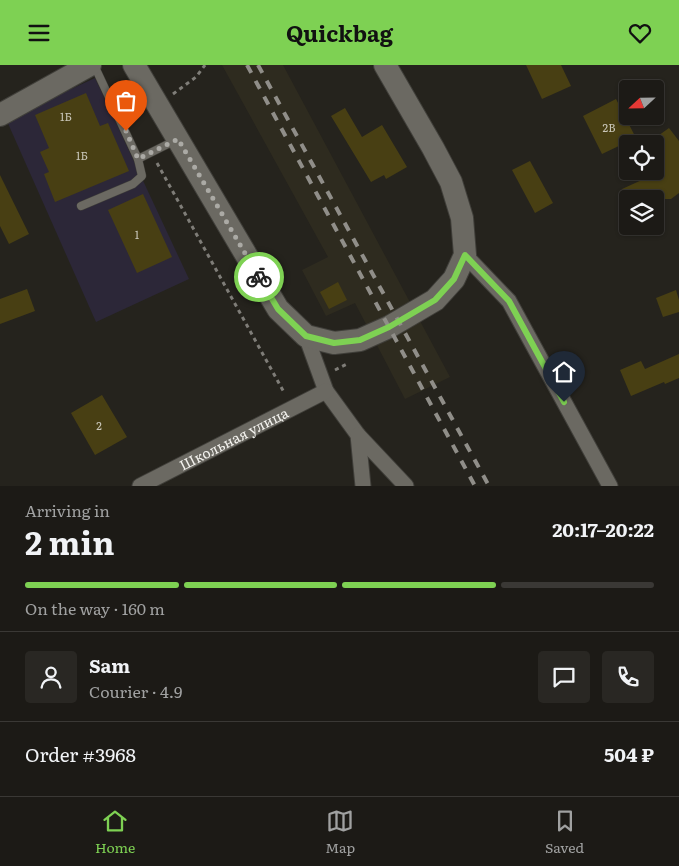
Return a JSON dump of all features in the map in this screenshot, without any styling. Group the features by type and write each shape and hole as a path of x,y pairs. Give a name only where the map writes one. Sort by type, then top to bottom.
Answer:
{"main road":[{"path":"0,115 90,65"},
{"path":"134,65 278,309 306,336 334,343 360,340 389,327 435,300 454,279 465,255 462,218 451,182 385,65"}],"street":[{"path":"465,255 509,301 610,486"},
{"path":"306,336 326,391 358,435 406,486"},
{"name":"Школьная улица","path":"140,486 326,391"},
{"path":"358,435 363,486"}],"lane":[{"path":"82,206 133,184 142,176 138,159 94,65"},
{"path":"138,159 178,139"}],"path":[{"path":"158,105 196,77 205,65"},
{"path":"151,152 293,407"}],"shaded area":[{"path":"222,65 283,65 450,377 405,399 355,303 326,316 302,270 328,257"},
{"path":"95,78 189,279 96,322 6,119"}],"building":[{"path":"526,65 561,65 571,86 542,99"},
{"path":"86,93 100,126 108,123 129,171 55,202 44,174 49,172 40,152 49,148 35,115"},
{"path":"616,99 619,105 619,125 629,125 634,135 619,135 619,146 602,154 583,116"},
{"path":"345,108 362,137 382,125 407,167 386,179 384,175 371,182 331,116"},
{"path":"669,128 679,141 679,193 671,199 664,199 664,190 622,190 642,180 664,180 664,135 659,135"},
{"path":"530,161 553,203 535,213 512,170"},
{"path":"0,175 29,234 9,244 0,226"},
{"path":"143,194 172,257 137,273 108,210"},
{"path":"338,282 347,300 329,309 320,292"},
{"path":"27,289 35,311 0,324 0,299"},
{"path":"676,290 679,300 679,312 663,317 656,298"},
{"path":"679,354 679,378 665,384 664,382 631,396 620,370 641,361 645,369"},
{"path":"102,395 127,437 95,455 71,413"}],"railway":[{"path":"247,65 475,486"},
{"path":"258,65 489,486"}],"way so far":[{"path":"126,131 138,159 178,139 259,277"}],"route":[{"path":"259,277 278,309 306,336 334,343 360,340 389,327 435,300 454,279 465,255 509,301 564,402"}]}
